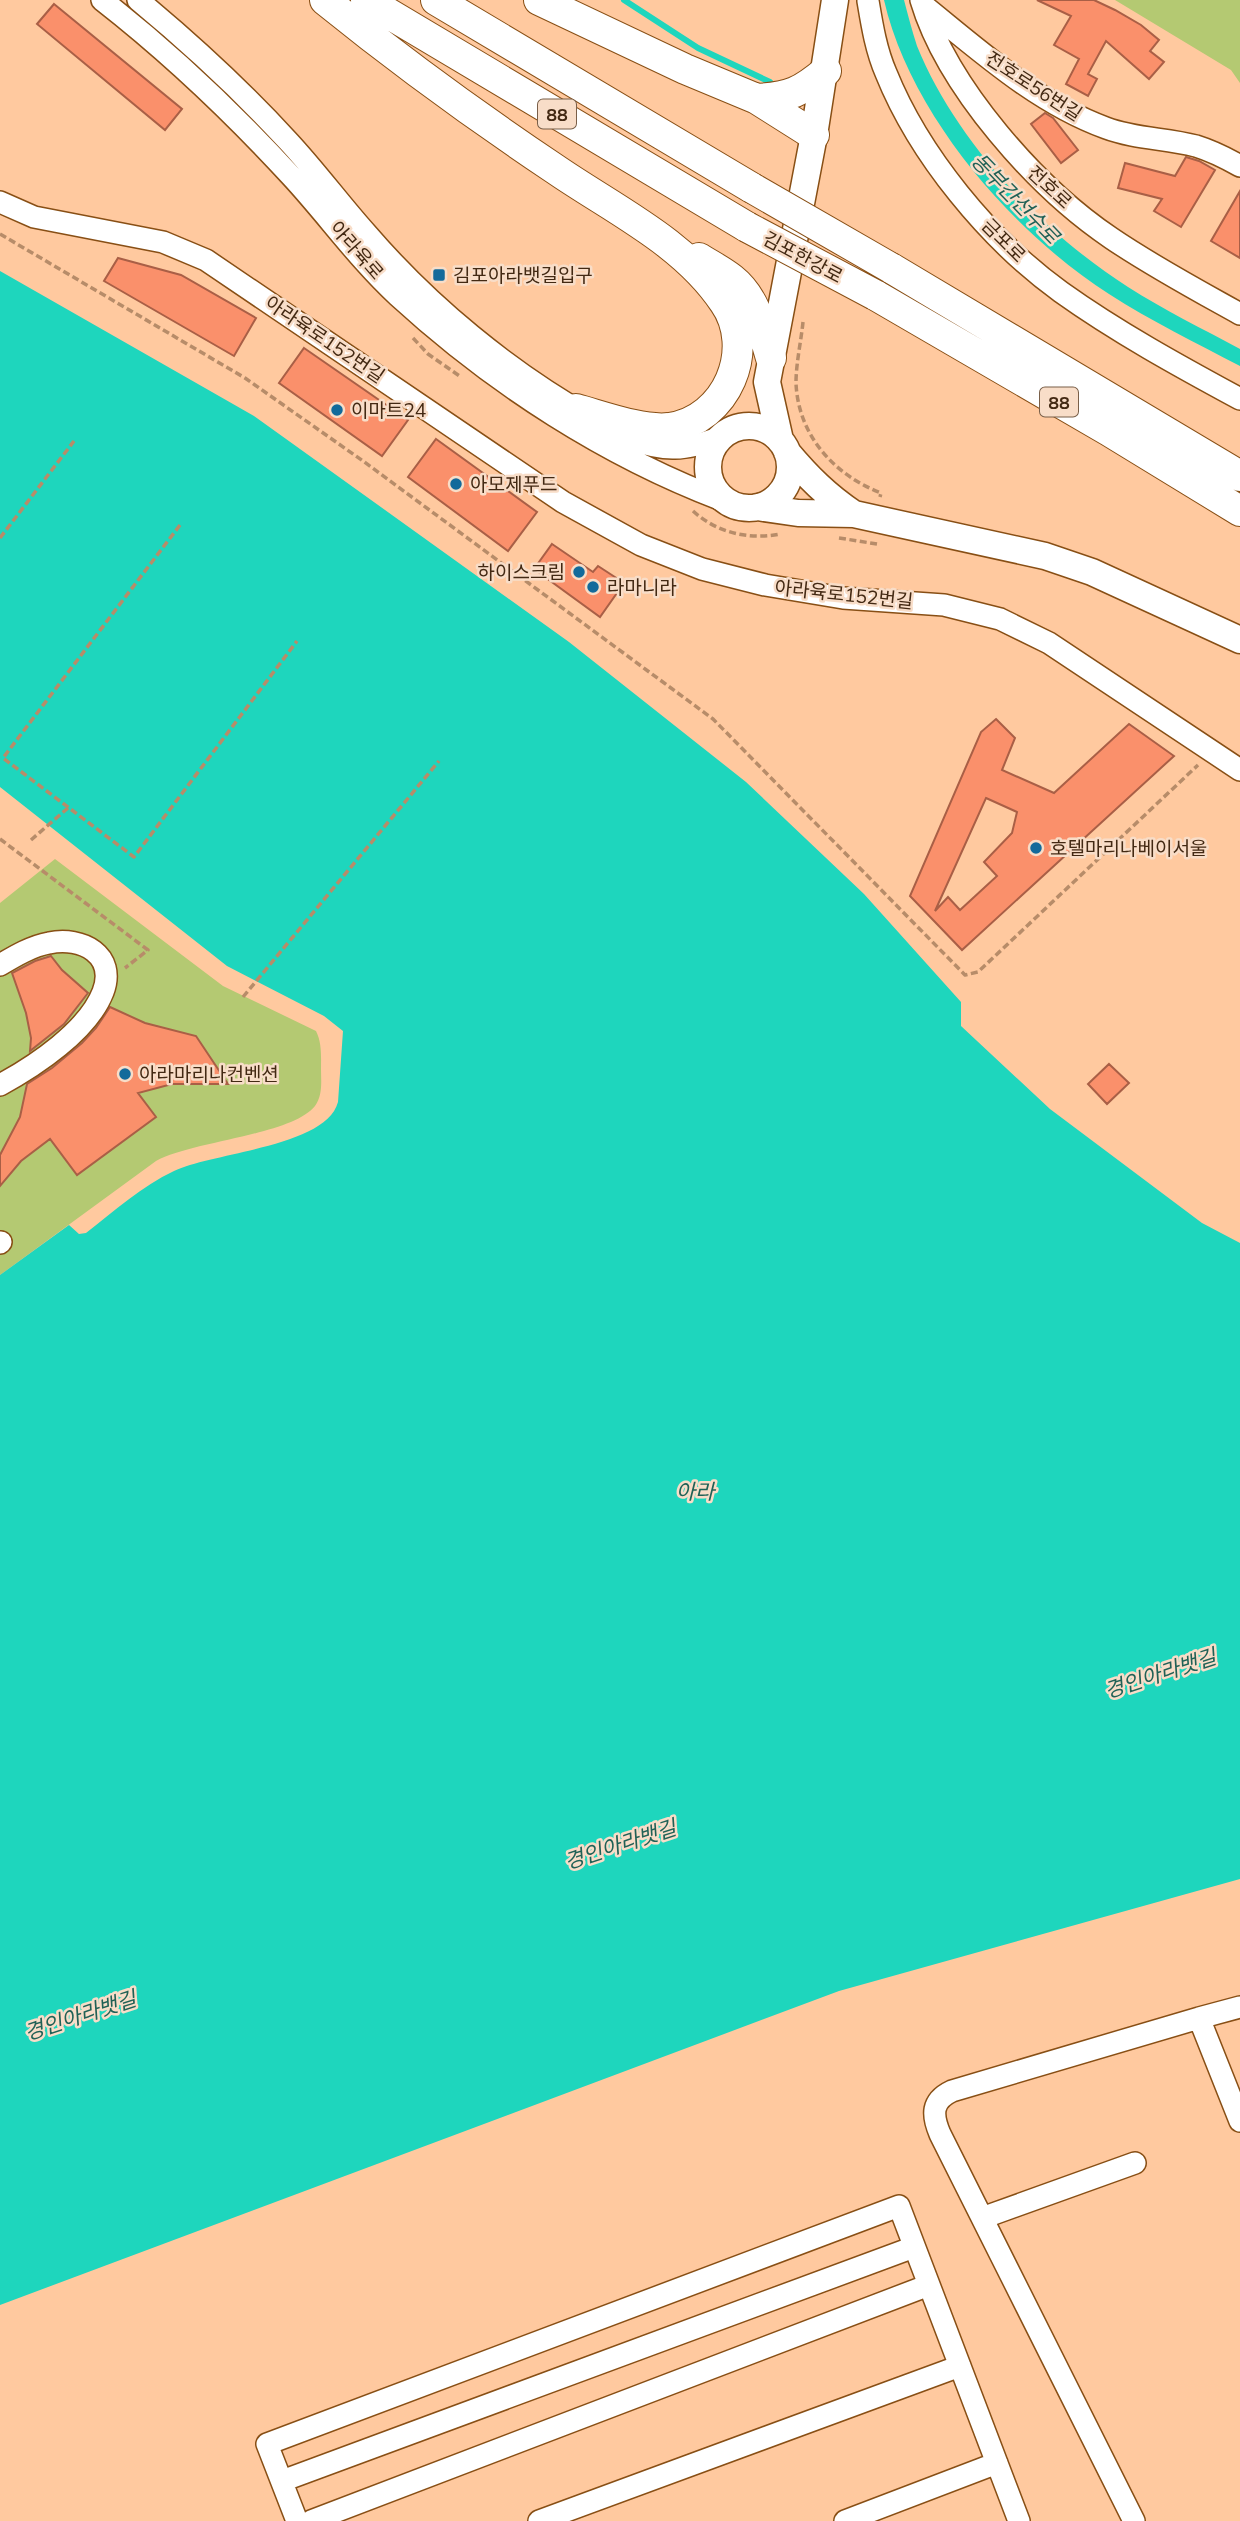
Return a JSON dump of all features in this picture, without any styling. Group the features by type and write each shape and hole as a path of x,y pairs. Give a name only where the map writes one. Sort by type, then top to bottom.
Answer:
{"highway":[{"path":"324,0 554,169 670,245 697,257 734,280 749,299 758,318 769,370"},
{"name":"김포한강로","path":"366,0 747,228 875,295 1240,511"},
{"name":"김포한강로","path":"436,0 1240,476"},
{"path":"540,0 685,69 757,99 814,135"},
{"path":"757,99 795,94 826,71"},
{"path":"576,409 620,421 666,429 688,424 704,414 727,387 739,350 738,333 732,316 710,285 670,245"}],"main road":[{"path":"835,0 826,71 769,370 750,409 726,433 709,458 708,471 718,495 743,508 854,514 1045,556 1092,572 1240,640"},
{"path":"757,507 770,502 785,486 790,466 769,370"},
{"path":"726,433 743,426 756,426 769,431 784,446 809,480 854,514"}],"street":[{"name":"아라육로","path":"102,0 165,54 258,141 371,268 427,321 508,385 640,465 730,503"},
{"name":"아라육로","path":"138,0 205,60 288,141 366,234 421,290 526,377 576,409 638,442 674,448 694,446 726,433"},
{"name":"금포로","path":"862,0 869,0 878,53 898,101 944,174 986,224 1060,291 1176,364 1240,399"},
{"name":"전호로56번길","path":"921,2 1030,88 1082,119 1123,134 1195,146 1240,166"},
{"name":"전호로","path":"921,2 951,68 1026,165 1110,238 1240,314"},
{"name":"아라육로152번길","path":"0,202 34,216 163,242 206,260 563,502 641,545 702,569 765,585 843,598 944,604 1000,619 1049,643 1240,770"},
{"path":"0,964 47,943 69,941 97,954 103,961 106,973 103,993 97,1005 76,1030 53,1051 0,1085"},
{"path":"1134,2521 982,2218 935,2122 933,2112 936,2103 943,2096 1240,2007"},
{"path":"1199,2018 1240,2121"},
{"path":"982,2218 1135,2162"},
{"path":"297,2521 267,2444 899,2206 1019,2521"},
{"path":"282,2481 914,2246"},
{"path":"311,2521 929,2285"},
{"path":"538,2521 960,2367"},
{"path":"845,2521 997,2463"}],"path":[{"path":"0,234 245,378 363,461 713,719 965,975 978,972 1212,752"},
{"path":"0,538 74,441"},
{"path":"180,525 3,758 134,857 297,641"},
{"path":"865,542 878,544"},
{"path":"243,997 439,761"},
{"path":"31,840 69,807"},
{"path":"0,839 148,950 130,966 106,973"}],"green space":[{"path":"1115,0 1240,0 1240,83 1231,70"},
{"path":"55,859 223,986 316,1031 321,1050 320,1093 315,1106 303,1116 286,1124 193,1148 156,1161 0,1275 0,903"}],"water":[{"name":"동부간선수로","path":"884,0 904,0 917,46 954,116 978,150 1034,212 1064,240 1128,287 1240,349 1240,366 1157,323 1109,294 1037,238 1002,204 970,167 941,127 916,85 897,43"},
{"name":"아라","path":"0,271 254,416 569,642 746,782 864,894 961,1002 961,1026 1050,1109 1202,1223 1240,1243 1240,1879 839,1991 0,2305 0,1275 69,1225 79,1234 86,1233 139,1191 174,1171 291,1139 313,1129 329,1117 338,1102 343,1031 324,1016 227,966 0,787"}],"building":[{"path":"1037,0 1094,0 1115,10 1141,25 1159,40 1150,51 1164,62 1149,79 1106,41 1088,74 1097,79 1088,96 1066,84 1079,59 1054,45 1071,16"},
{"path":"54,4 182,109 165,130 37,24"},
{"path":"1045,113 1053,118 1078,150 1061,163 1031,124"},
{"path":"1186,157 1215,170 1181,227 1154,211 1162,199 1118,188 1125,163 1175,176"},
{"path":"1240,191 1240,258 1211,241"},
{"path":"118,258 181,275 256,318 234,356 104,281"},
{"path":"304,348 408,420 382,456 279,383"},
{"path":"436,439 537,512 508,551 408,477"},
{"name":"라마니라","path":"552,544 593,572 598,566 624,583 600,617 534,569"},
{"name":"호텔마리나베이서울","path":"996,719 1015,738 1002,770 1054,793 1129,724 1174,756 962,950 910,896 981,732","holes":["986,798 1017,812 1012,833 984,862 997,876 960,910 948,897 935,911"]},
{"path":"51,956 62,970 88,993 64,1024 30,1051 31,1038 26,1013 12,973"},
{"name":"아라마리나컨벤션","path":"110,1007 145,1023 196,1036 228,1084 172,1084 138,1093 156,1117 77,1175 50,1139 21,1161 0,1186 0,1155 20,1117 27,1084 52,1068 82,1043"},
{"path":"1109,1064 1129,1083 1107,1104 1088,1084"}],"waterway":[{"path":"624,0 698,48 770,82"}],"place":[{"name":"김포아라뱃길입구","path":"439,275"},
{"name":"이마트24","path":"337,410"},
{"name":"아모제푸드","path":"456,484"},
{"name":"하이스크림","path":"579,572"},
{"name":"라마니라","path":"593,587"},
{"name":"호텔마리나베이서울","path":"1036,848"},
{"name":"아라마리나컨벤션","path":"125,1074"}],"water label":[{"name":"경인아라뱃길","path":"1160,1673"},
{"name":"경인아라뱃길","path":"620,1844"},
{"name":"경인아라뱃길","path":"80,2015"}]}
